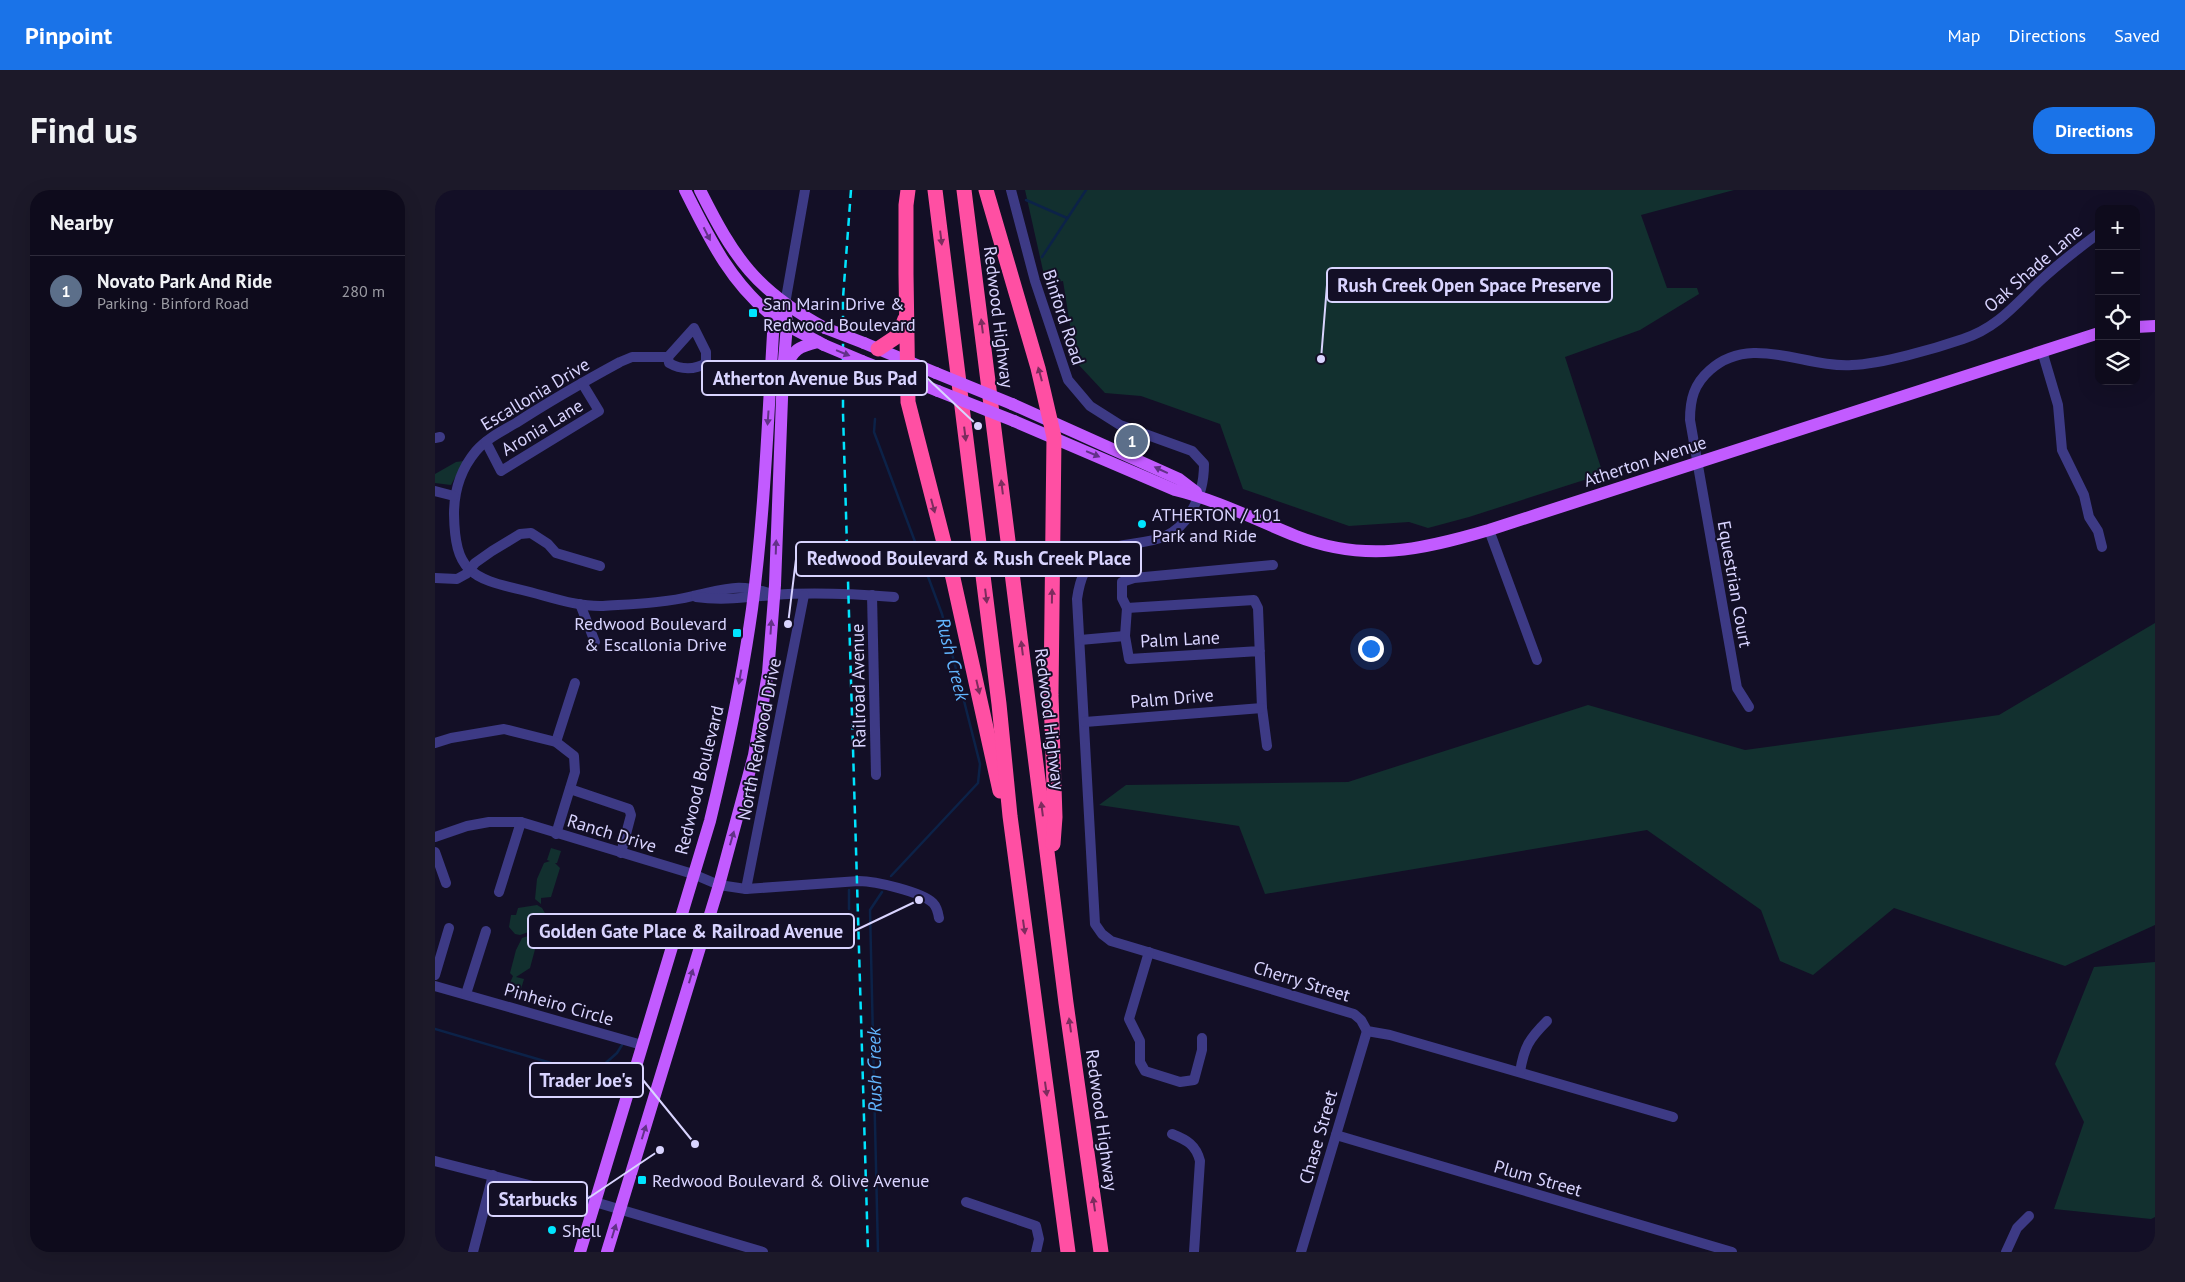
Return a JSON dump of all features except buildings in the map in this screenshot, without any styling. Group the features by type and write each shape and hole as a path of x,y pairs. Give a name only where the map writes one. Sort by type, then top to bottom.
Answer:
{"highway":[{"path":"908,190 906,206 908,402 978,688 997,785 1010,816"},
{"path":"935,190 998,695 1010,816 1068,1252"},
{"name":"Redwood Highway","path":"965,190 1051,875 1101,1252"},
{"path":"986,190 1052,421 1054,437 1051,695 1055,817 1051,875"},
{"path":"871,346 899,335 906,315"}],"main road":[{"name":"Atherton Avenue","path":"685,190 719,257 749,294 774,317 821,344 1054,437 1175,490 1200,496 1297,536 1326,545 1353,550 1403,551 1438,545 2095,334"},
{"name":"Atherton Avenue","path":"700,190 737,257 757,280 785,304 825,328 1052,421 1179,479 1200,496"},
{"path":"774,317 785,304"},
{"path":"607,1252 719,885 754,755 768,673 774,595 783,372 787,325 785,304"},
{"name":"Redwood Boulevard","path":"580,1252 710,821 727,750 754,593 761,518 774,317"},
{"path":"2140,327 2155,326"},
{"path":"783,372 791,354 799,347 821,344"}],"street":[{"path":"785,304 805,190"},
{"name":"Binford Road","path":"1011,190 1035,281 1068,380 1090,406 1120,425 1192,451 1204,464 1200,496"},
{"name":"Oak Shade Lane","path":"1698,462 1690,420 1690,400 1701,378 1719,362 1734,354 1760,352 1820,364 1852,365 1885,360 1963,339 1999,322 2041,280 2095,236"},
{"path":"2042,351 2058,405 2062,450 2084,495 2089,517 2098,532 2102,546"},
{"name":"Escallonia Drive","path":"469,570 463,562 454,535 454,496 460,476 475,452 486,442 620,362 632,358 669,357"},
{"name":"Aronia Lane","path":"486,442 501,471 583,421 599,411 582,383"},
{"name":"Equestrian Court","path":"1698,462 1737,688 1749,707"},
{"path":"435,491 454,496"},
{"name":"Cherry Street","path":"1200,496 1186,520 1174,532 1150,542 1122,544 1104,550 1093,558 1085,568 1079,582 1077,599 1095,924 1102,934 1111,941 1353,1014 1361,1020 1367,1031"},
{"path":"1489,530 1537,660"},
{"path":"435,578 457,579 475,563 513,538 521,534 531,533 548,544 556,553 600,566"},
{"path":"1127,608 1122,598 1123,582 1135,578 1273,564"},
{"path":"469,570 486,582 579,604 601,606 693,597 710,591 744,586 754,593 774,595 872,595 894,597"},
{"name":"North Redwood Drive","path":"746,889 805,595"},
{"name":"Railroad Avenue","path":"872,595 876,775"},
{"name":"Palm Lane","path":"1253,600 1258,608 1260,651 1129,658 1125,636 1127,608 1253,600"},
{"path":"579,604 595,642"},
{"path":"1080,640 1125,636"},
{"path":"1260,651 1267,746"},
{"path":"556,742 575,684"},
{"name":"Palm Drive","path":"1085,722 1263,708"},
{"path":"435,743 451,738 505,729 556,742 574,756 575,772 556,834"},
{"path":"570,789 629,809 631,815 621,853"},
{"name":"Ranch Drive","path":"435,837 467,826 489,822 521,822 693,874 719,885 746,889 867,881 928,900 937,908 939,918"},
{"path":"499,892 521,822"},
{"path":"435,852 446,883"},
{"path":"435,975 449,928"},
{"path":"466,994 485,931"},
{"path":"1149,952 1129,1019 1140,1041 1140,1062 1145,1071 1181,1082 1194,1080 1202,1050 1201,1038"},
{"name":"Pinheiro Circle","path":"435,986 642,1044"},
{"path":"1520,1072 1524,1050 1531,1037 1547,1021"},
{"path":"1367,1031 1390,1035 1673,1117"},
{"name":"Chase Street","path":"1301,1252 1367,1031"},
{"path":"1172,1134 1187,1140 1197,1151 1200,1161 1194,1252"},
{"name":"Plum Street","path":"1336,1136 1732,1252"},
{"path":"435,1161 595,1202 763,1252"},
{"path":"473,1252 493,1175"},
{"path":"966,1202 1037,1226 1039,1239 1035,1252"},
{"path":"2007,1252 2017,1228 2029,1216"}],"green space":[{"path":"1025,190 1734,190 1641,215 1667,288 1697,288 1699,294 1640,330 1565,357 1603,474 1469,517 1428,528 1409,522 1349,526 1243,489 1220,424 1141,396 1105,393 1076,362 1063,281 1046,284"},
{"path":"464,461 451,485 435,483 435,474 456,462"},
{"path":"2155,623 2155,925 2065,966 1894,908 1813,975 1780,961 1761,910 1647,830 1265,894 1239,826 1099,805 1126,785 1348,782 1588,705 1745,750 1999,715"},
{"path":"551,848 561,851 557,863 555,863 560,868 551,897 541,898 541,904 535,899 537,879 544,863 550,861 547,860"},
{"path":"537,905 542,908 546,915 543,927 520,935 515,934 509,927 511,915 516,915 518,908"},
{"path":"534,934 537,942 530,968 516,977 524,979 519,996 506,992 513,976 510,973 516,950 522,938"},
{"path":"2155,962 2155,1217 2151,1219 2054,1209 2084,1122 2055,1064 2094,967"}],"waterway":[{"name":"Rush Creek","path":"1042,257 1086,190"},
{"path":"1026,200 1067,218"},
{"name":"Rush Creek","path":"875,419 874,432 942,614 980,764 978,783 891,876"},
{"path":"849,890 849,909"},
{"name":"Rush Creek","path":"878,1252 870,910 882,892"},
{"path":"435,1029 592,1075 617,1053 622,1045"}],"railway":[{"path":"851,190 843,298 843,413 868,1252"}],"place":[{"name":"San Marin Drive & Redwood Boulevard","path":"753,313"},
{"name":"Rush Creek Open Space Preserve","path":"1321,359"},
{"name":"Atherton Avenue Bus Pad","path":"978,426"},
{"name":"Novato Park And Ride","path":"1132,441"},
{"name":"ATHERTON / 101 Park and Ride","path":"1142,524"},
{"name":"Redwood Boulevard & Rush Creek Place","path":"788,624"},
{"name":"Redwood Boulevard & Escallonia Drive","path":"737,633"},
{"name":"Golden Gate Place & Railroad Avenue","path":"919,900"},
{"name":"Trader Joe's","path":"695,1144"},
{"name":"Starbucks","path":"660,1150"},
{"name":"Redwood Boulevard & Olive Avenue","path":"642,1180"},
{"name":"Shell","path":"552,1230"}]}
